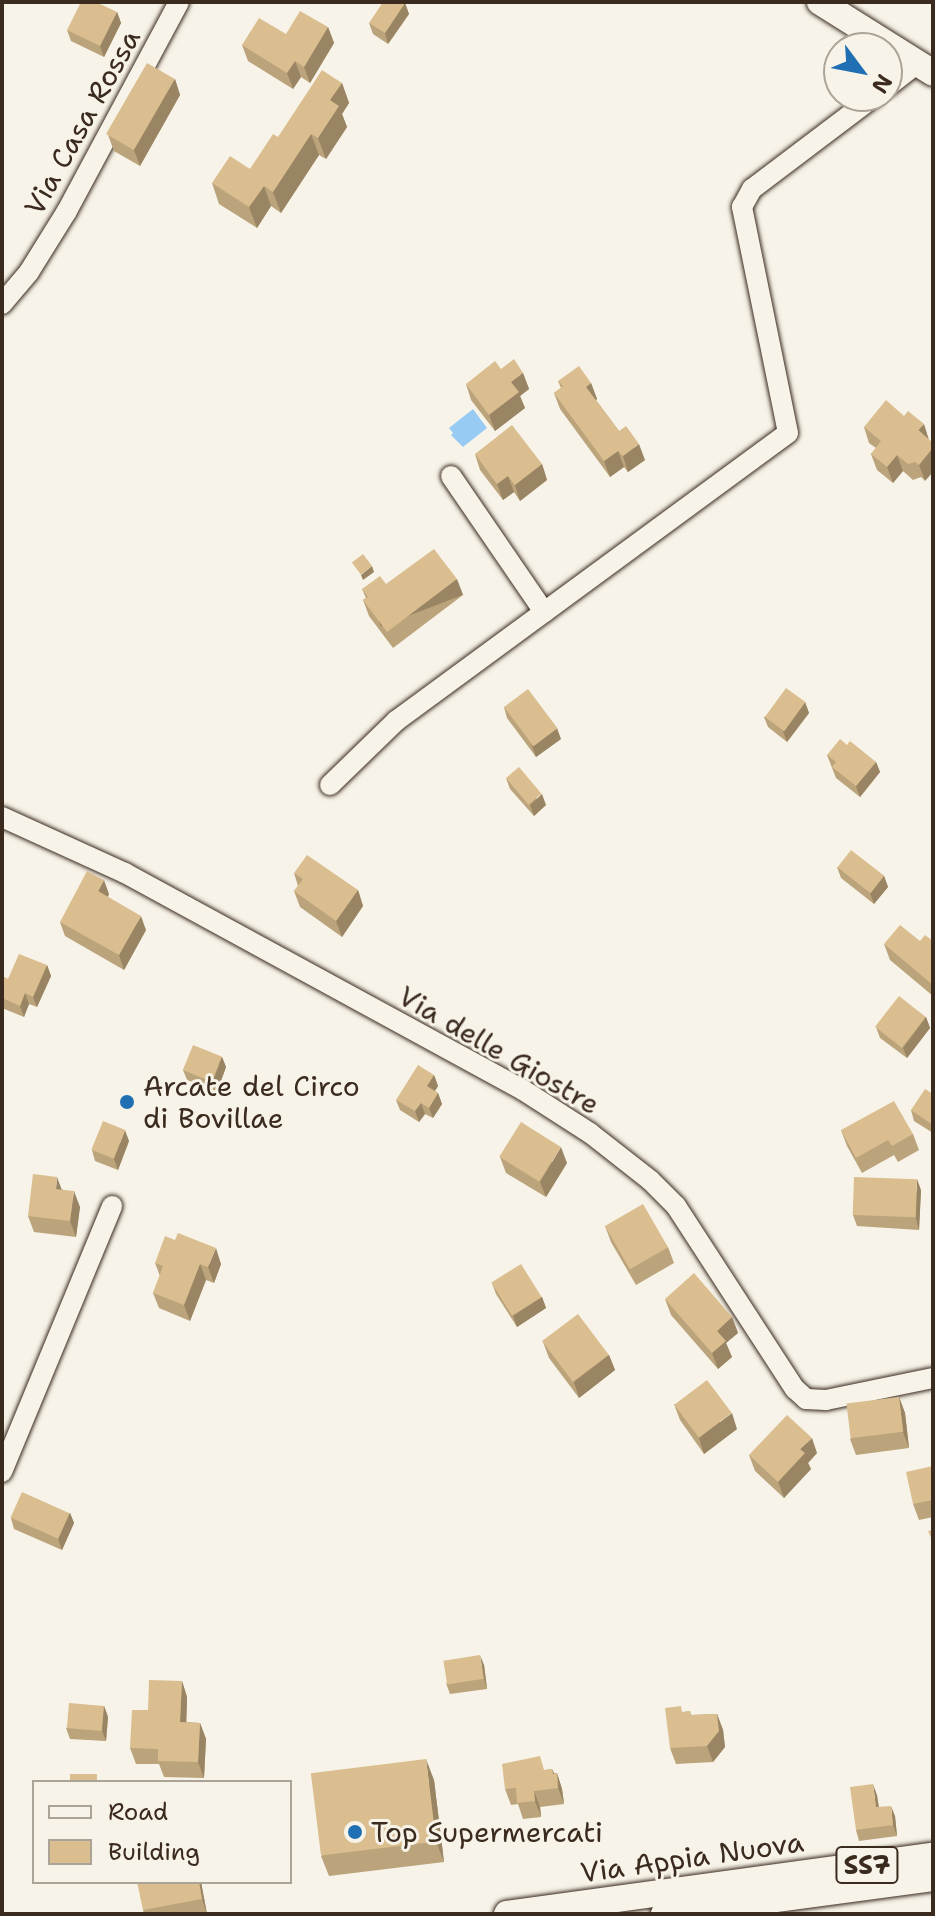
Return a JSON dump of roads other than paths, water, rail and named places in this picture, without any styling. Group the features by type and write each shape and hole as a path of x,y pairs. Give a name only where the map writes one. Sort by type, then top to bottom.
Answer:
{"main road":[{"path":"820,2 925,68"},
{"name":"Via Appia Nuova","path":"507,1914 933,1856"},
{"name":"Via Appia Nuova","path":"664,1914 933,1878"}],"street":[{"name":"Via Casa Rossa","path":"2,304 29,272 67,211 179,2"},
{"path":"903,79 925,68"},
{"path":"330,785 396,721 788,433 742,207 752,189 854,112"},
{"path":"451,476 544,612"},
{"name":"Via delle Giostre","path":"2,817 125,873 523,1090 590,1133 650,1180 676,1206 795,1389 806,1399 826,1400 933,1378"},
{"path":"2,1472 112,1206"}],"water":[{"path":"473,409 487,428 463,447 451,435 453,433 449,428"}],"place":[{"name":"Arcate del Circo di Bovillae","path":"127,1102"},
{"name":"Top Supermercati","path":"355,1832"}]}
